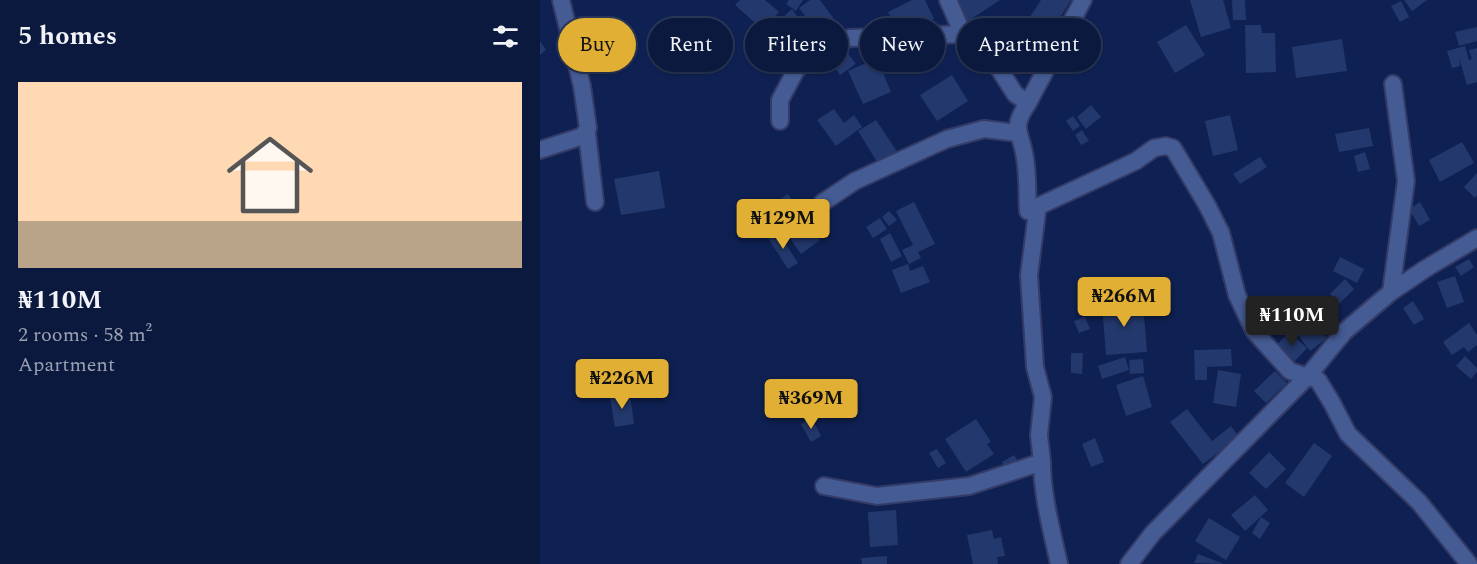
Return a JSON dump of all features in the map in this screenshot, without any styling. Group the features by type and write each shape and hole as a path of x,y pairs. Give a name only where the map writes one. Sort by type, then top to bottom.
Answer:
{"street":[{"path":"561,0 582,86 595,202"},
{"path":"948,0 957,20"},
{"path":"1029,211 1025,157 1018,133 1019,117 1083,0"},
{"path":"780,121 780,100 785,90 796,70 817,50 850,39 957,34"},
{"path":"1001,72 1015,94 1028,103"},
{"path":"1391,292 1406,181 1393,84"},
{"path":"822,203 855,181 947,139 984,129 1018,133"},
{"path":"540,150 587,133"},
{"path":"1029,211 1136,161 1154,148 1166,146 1173,148 1221,233 1237,295 1254,331 1290,370 1318,380 1348,434 1419,502 1469,564"},
{"path":"1029,211 1037,213 1029,275 1035,367 1044,397 1040,435 1042,471 1059,564"},
{"path":"1129,564 1153,533 1307,377 1345,331 1391,292 1477,238"},
{"path":"824,486 877,496 969,486 1042,462"}],"building":[{"path":"740,0 765,0 779,12 774,18 750,18 735,5"},
{"path":"789,0 803,0 796,11 786,4"},
{"path":"810,0 820,0 833,18 806,18 799,8"},
{"path":"912,0 925,0 934,18 891,18 888,12"},
{"path":"954,0 1000,0 973,18 966,18"},
{"path":"1041,0 1071,0 1060,18 1029,18"},
{"path":"1190,0 1223,0 1231,28 1201,37"},
{"path":"1232,0 1245,0 1246,20 1233,20"},
{"path":"1404,0 1427,0 1412,11"},
{"path":"1401,1 1409,17 1400,22 1391,6"},
{"path":"792,9 797,16 795,18 782,18"},
{"path":"1186,25 1205,55 1175,73 1157,42"},
{"path":"1245,25 1261,25 1262,33 1275,33 1276,72 1246,73"},
{"path":"1477,27 1477,41 1459,46 1455,32"},
{"path":"1342,39 1347,71 1296,78 1292,47"},
{"path":"540,41 546,50 540,55"},
{"path":"1465,46 1469,60 1472,59 1469,50 1477,48 1477,82 1467,85 1459,58 1460,66 1452,68 1447,51"},
{"path":"848,53 856,64 848,70"},
{"path":"860,66 860,72 883,72 891,92 863,104 848,71"},
{"path":"952,75 968,101 937,121 920,95"},
{"path":"1091,105 1101,117 1086,129 1077,117"},
{"path":"834,109 844,123 854,115 862,127 836,146 817,120"},
{"path":"1230,115 1238,150 1213,156 1205,121"},
{"path":"1073,116 1080,126 1073,131 1066,121"},
{"path":"876,120 898,153 879,165 858,131"},
{"path":"1369,128 1373,146 1339,152 1335,134"},
{"path":"1082,130 1089,141 1081,145 1075,135"},
{"path":"1462,142 1474,163 1440,182 1429,160"},
{"path":"1365,152 1370,169 1358,172 1354,156"},
{"path":"1260,157 1267,167 1240,184 1233,174"},
{"path":"659,171 665,208 621,215 614,179"},
{"path":"1477,173 1477,195 1475,198 1464,187"},
{"path":"788,194 797,208 808,200 822,221 812,228 820,240 801,254 768,207"},
{"path":"914,202 935,244 918,252 921,258 909,264 902,250 913,245 896,211"},
{"path":"1420,202 1430,220 1419,226 1409,209"},
{"path":"889,211 897,220 889,226 882,217"},
{"path":"880,218 887,229 873,238 866,227"},
{"path":"778,232 798,263 788,269 768,238"},
{"path":"890,233 902,256 891,262 880,239"},
{"path":"1340,257 1364,269 1357,283 1333,271"},
{"path":"1469,259 1474,267 1461,276 1455,267"},
{"path":"908,264 910,271 923,266 930,282 901,293 892,270"},
{"path":"1455,276 1464,302 1447,308 1437,282"},
{"path":"1345,279 1354,289 1339,304 1330,294"},
{"path":"1112,284 1116,301 1091,305 1087,288"},
{"path":"1413,301 1424,319 1414,325 1403,308"},
{"path":"1143,302 1147,352 1106,355 1102,305"},
{"path":"1322,304 1335,321 1322,331 1327,338 1310,351 1292,327"},
{"path":"1085,317 1090,329 1079,333 1074,321"},
{"path":"1469,323 1477,335 1477,345 1468,352 1464,347 1452,355 1443,342"},
{"path":"1289,332 1307,348 1295,361 1277,345"},
{"path":"1231,349 1232,366 1207,367 1207,380 1195,380 1194,350"},
{"path":"1071,353 1083,353 1082,374 1071,373"},
{"path":"1465,356 1477,368 1477,372 1471,379 1456,366"},
{"path":"1125,357 1129,370 1102,379 1098,366"},
{"path":"1143,359 1144,373 1130,374 1129,360"},
{"path":"1218,370 1241,374 1236,407 1213,403"},
{"path":"1275,371 1287,383 1266,403 1254,391"},
{"path":"1143,376 1152,407 1126,416 1116,385"},
{"path":"630,394 634,424 615,427 610,397"},
{"path":"1187,409 1212,441 1231,426 1239,437 1203,464 1170,422"},
{"path":"812,418 821,436 811,442 801,424"},
{"path":"976,419 991,442 987,444 994,454 966,472 945,439"},
{"path":"1095,438 1104,462 1091,467 1082,444"},
{"path":"1314,443 1332,456 1304,497 1285,483"},
{"path":"937,449 946,463 938,468 929,453"},
{"path":"1269,452 1286,469 1266,489 1249,473"},
{"path":"1014,455 1019,463 1006,470 1002,462"},
{"path":"1255,495 1268,510 1245,531 1231,515"},
{"path":"896,510 898,545 870,547 868,512"},
{"path":"1261,517 1270,523 1260,539 1252,533"},
{"path":"1209,518 1240,537 1226,560 1195,541"},
{"path":"992,530 994,539 1001,537 1005,556 997,557 998,564 973,564 967,535"},
{"path":"1198,554 1224,564 1194,563"},
{"path":"887,556 887,564 862,564 861,558"}]}
